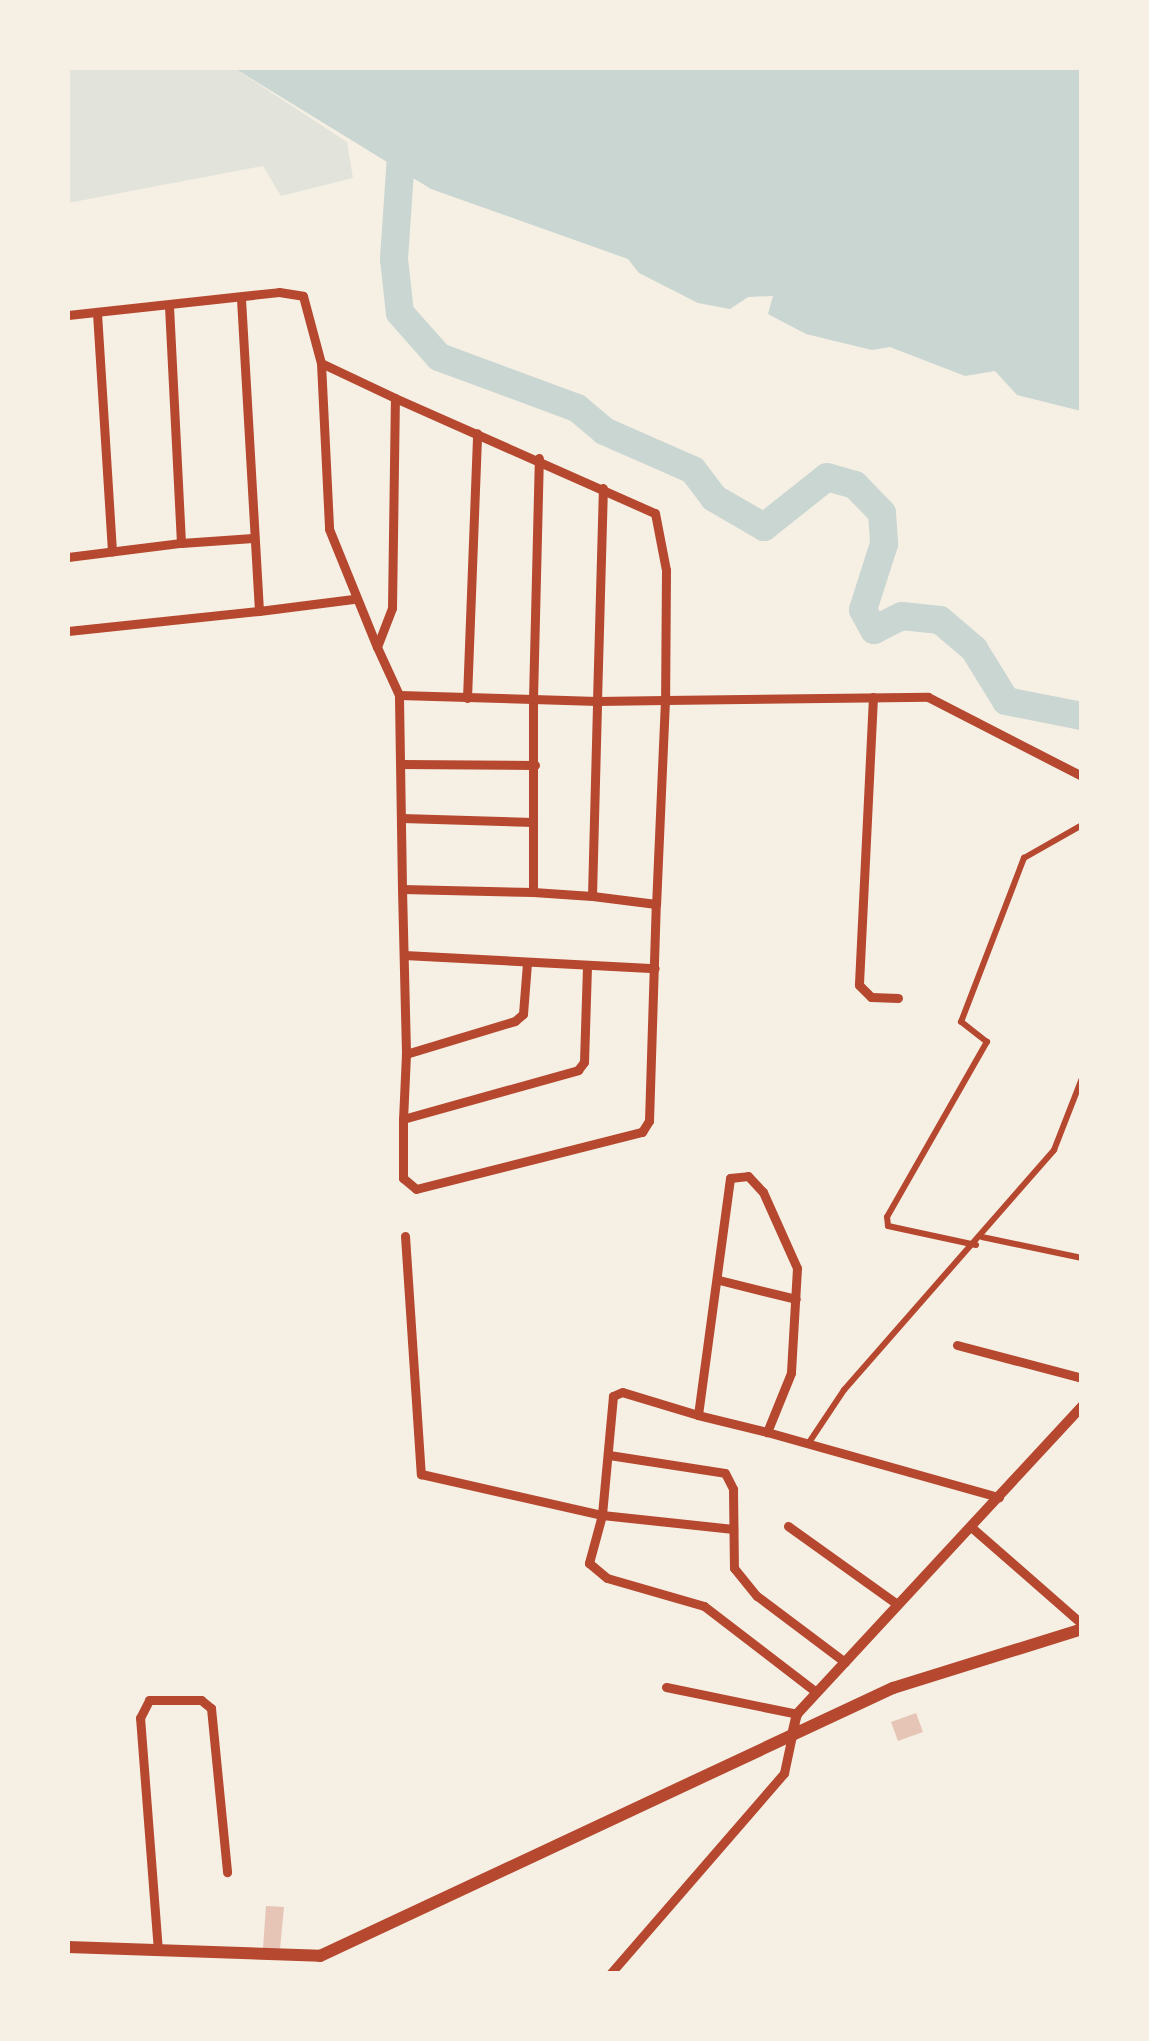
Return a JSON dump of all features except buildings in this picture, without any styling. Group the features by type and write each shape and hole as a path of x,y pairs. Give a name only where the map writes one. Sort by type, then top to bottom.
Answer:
{"main road":[{"path":"68,1947 320,1956 792,1734 968,1661 1082,1626"}],"street":[{"path":"68,316 241,297 303,296 321,363 330,529 353,600 399,695 406,1054 404,1178 416,1190 642,1132 650,1121 665,700 661,522 603,488 321,363"},
{"path":"241,297 259,612"},
{"path":"169,306 181,543"},
{"path":"97,313 112,552"},
{"path":"378,647 392,608 395,398"},
{"path":"467,698 477,432"},
{"path":"533,892 538,458"},
{"path":"592,896 603,488"},
{"path":"68,558 253,538"},
{"path":"68,631 353,600"},
{"path":"399,695 597,701 928,697 1082,776"},
{"path":"873,698 859,985 870,998 898,998"},
{"path":"400,764 534,764"},
{"path":"402,818 532,822"},
{"path":"976,1245 888,1226 887,1218 987,1042 962,1022 1024,858 1082,826"},
{"path":"402,888 533,892 656,904"},
{"path":"404,954 655,968"},
{"path":"406,1054 515,1021 523,1014 527,963"},
{"path":"403,1119 578,1070 584,1062 587,967"},
{"path":"807,1445 844,1390 976,1245 1054,1150 1082,1078"},
{"path":"698,1415 730,1178 748,1176 763,1192 789,1246 796,1300 791,1372 767,1432"},
{"path":"405,1236 421,1474 602,1515 732,1529"},
{"path":"982,1237 1082,1258"},
{"path":"719,1280 796,1300"},
{"path":"956,1345 1082,1378"},
{"path":"816,1692 704,1606 596,1572 589,1564 602,1515 617,1393 999,1496"},
{"path":"610,1974 784,1773 797,1714 1082,1406"},
{"path":"609,1456 725,1473 733,1489 734,1568 757,1596 844,1662"},
{"path":"788,1526 898,1604"},
{"path":"970,1526 1082,1626"},
{"path":"666,1687 797,1714"},
{"path":"158,1952 140,1718 149,1700 201,1700 211,1708 227,1872"}],"shaded area":[{"path":"68,68 234,68 347,142 353,178 281,196 263,166 68,203"},
{"path":"234,68 1081,68 1081,411 1017,395 995,371 965,376 890,347 872,350 806,334 768,314 773,296 748,297 730,309 698,303 639,273 628,259 431,189"}],"waterway":[{"path":"407,68 394,259 400,313 439,357 577,408 604,431 693,470 714,498 764,527 827,477 855,485 882,513 884,544 863,610 874,630 902,616 940,620 974,649 1006,701 1082,716"}]}
